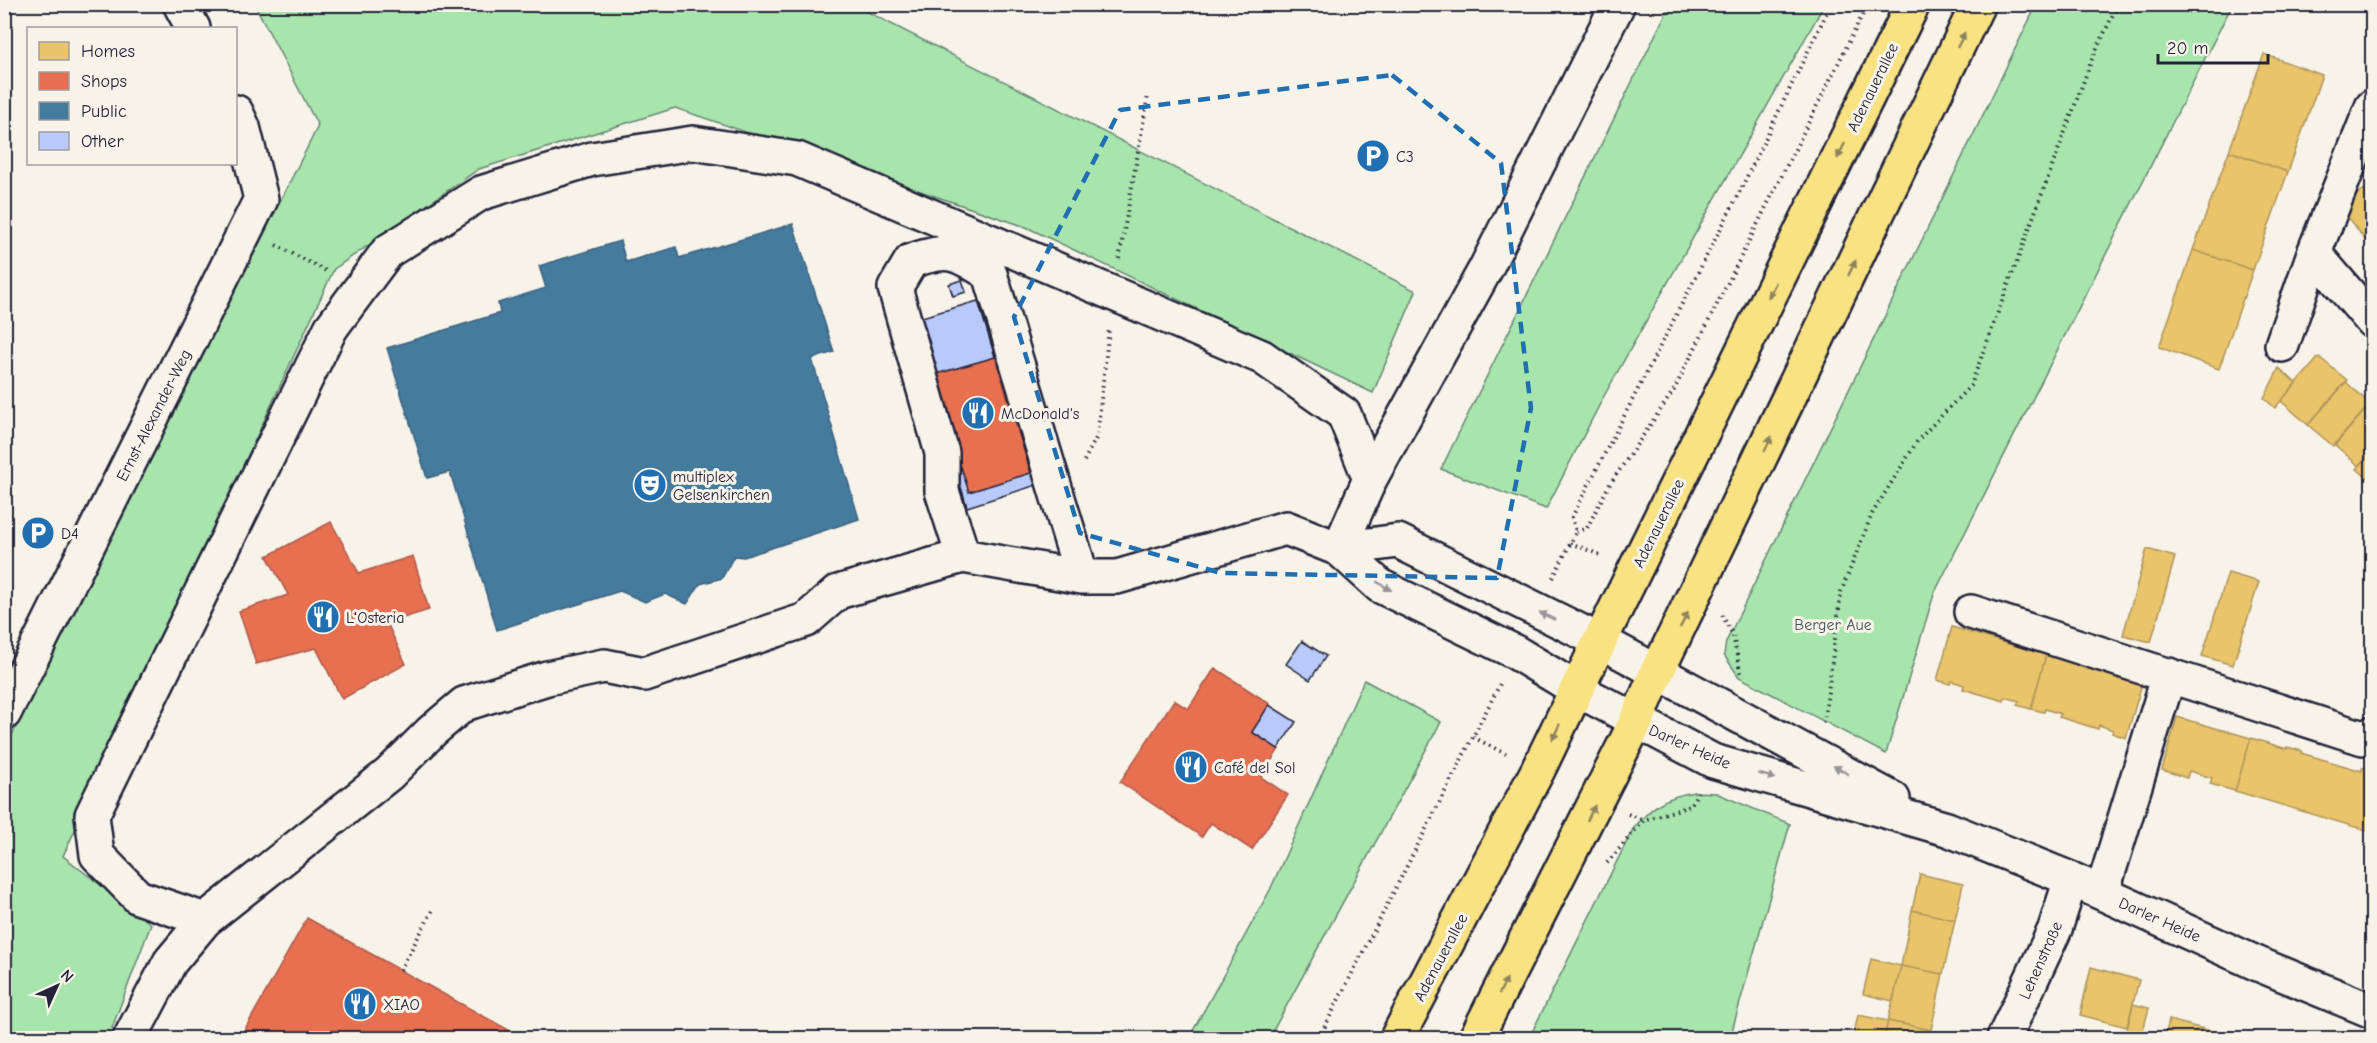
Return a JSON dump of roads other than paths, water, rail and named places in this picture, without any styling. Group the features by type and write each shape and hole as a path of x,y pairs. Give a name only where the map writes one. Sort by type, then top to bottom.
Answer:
{"main road":[{"name":"Adenauerallee","path":"1397,1038 1538,770 1913,4"},
{"path":"1476,1038 1636,722 1978,4"}],"street":[{"path":"180,4 192,27"},
{"path":"130,1038 170,962 205,920 390,774 432,731 464,704 547,678 604,666 645,674 806,620 838,592 963,556 1082,577 1118,577 1286,528 1339,549 1370,479 1486,268 1618,4"},
{"path":"2282,345 2314,253 2373,108"},
{"name":"Ernst-Alexander-Weg","path":"4,713 261,200 243,127 237,114"},
{"path":"205,920 138,897 97,855 92,815 331,328 388,250 481,193 592,159 693,143 797,159 1262,357 1344,414 1370,479"},
{"path":"963,556 942,491 942,453 895,288 910,261 933,253 958,254 990,274 1082,577"},
{"path":"2314,253 2373,321"},
{"name":"Darler Heide","path":"1339,549 1398,541 1600,641 1947,829"},
{"name":"Darler Heide","path":"1339,549 1380,585 1515,652 1576,689 1713,761 1947,829 2072,879 2258,963 2373,1011"},
{"path":"1971,612 2362,738 2373,734"},
{"path":"2102,893 2169,675"},
{"name":"Lehenstraße","path":"2004,1038 2055,928 2072,879"}],"place":[{"name":"C3","path":"1373,156"},
{"name":"McDonald's","path":"978,413"},
{"name":"multiplex Gelsenkirchen","path":"650,485"},
{"name":"D4","path":"38,533"},
{"name":"L'Osteria","path":"323,617"},
{"name":"Café del Sol","path":"1191,767"},
{"name":"XIAO","path":"360,1004"}],"park label":[{"name":"Berger Aue","path":"1833,624"}]}
